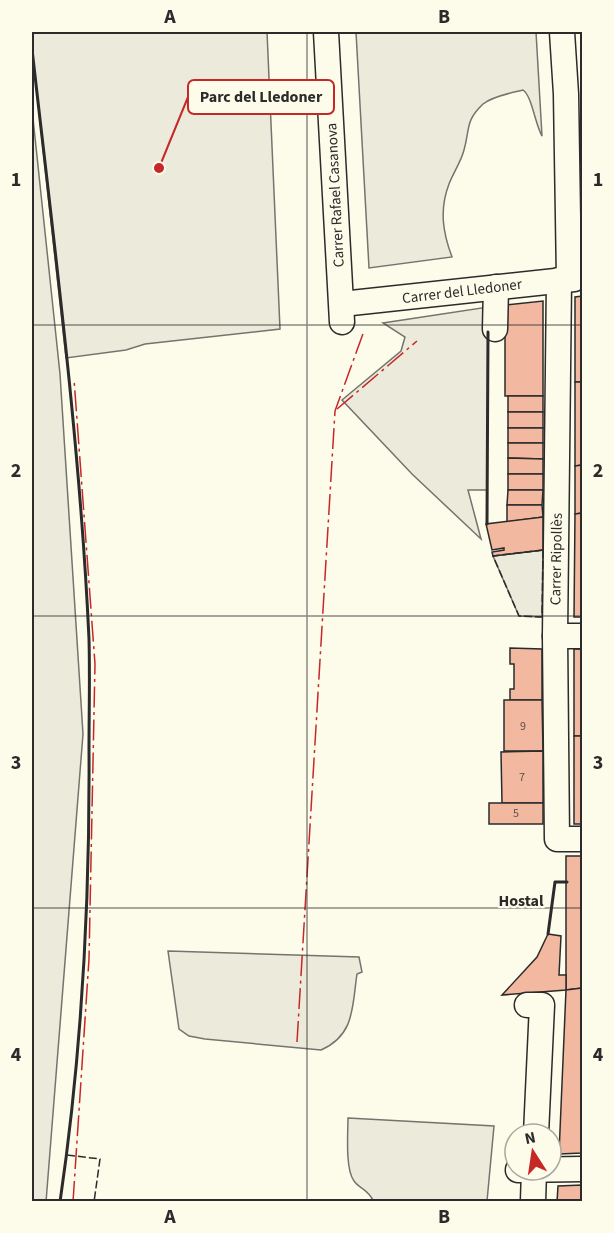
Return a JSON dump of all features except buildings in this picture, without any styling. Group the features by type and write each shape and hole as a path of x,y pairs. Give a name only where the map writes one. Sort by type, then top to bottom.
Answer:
{"street":[{"name":"Carrer Rafael Casanova","path":"326,32 342,313"},
{"name":"Carrer Ripollès","path":"562,32 566,94 575,166 555,636 556,839 582,839"},
{"name":"Carrer del Lledoner","path":"342,313 496,287 570,279"},
{"path":"495,329 496,287"},
{"path":"555,636 582,636"},
{"path":"535,1005 536,1122"},
{"path":"563,1169 582,1169"},
{"path":"532,1202 533,1182"}],"shaded area":[{"path":"32,32 267,32 280,329 145,344 126,350 66,358"},
{"path":"356,32 536,32 542,136 529,98 523,90 492,99 483,104 473,115 463,154 449,184 444,203 444,230 452,257 369,268"},
{"path":"32,109 60,374 83,734 46,1202 32,1201"},
{"path":"488,307 487,490 468,490 481,539 412,474 342,400 401,351 405,337 383,323"},
{"path":"543,550 542,617 519,616 493,556"},
{"path":"168,951 359,957 362,972 357,974 350,1019 346,1028 332,1044 321,1050 205,1039 189,1036 179,1029"},
{"path":"348,1118 494,1126 487,1201 373,1201 370,1195 356,1184 351,1175"}],"fence":[{"path":"581,32 582,64"},
{"path":"543,550 542,617 519,616 493,556 543,550"},
{"path":"67,1155 100,1159 94,1202"}],"wall":[{"path":"32,49 73,417 89,639 86,920 74,1089 60,1202"},
{"path":"487,524 488,332"},
{"path":"548,934 555,882 567,882"}],"power":[{"path":"297,1042 335,411 364,331"},
{"path":"337,409 417,341"},
{"path":"73,1202 89,959 95,664 74,379"}],"place":[{"name":"Parc del Lledoner","path":"159,168"}],"district":[{"name":"Hostal","path":"521,900"}]}
